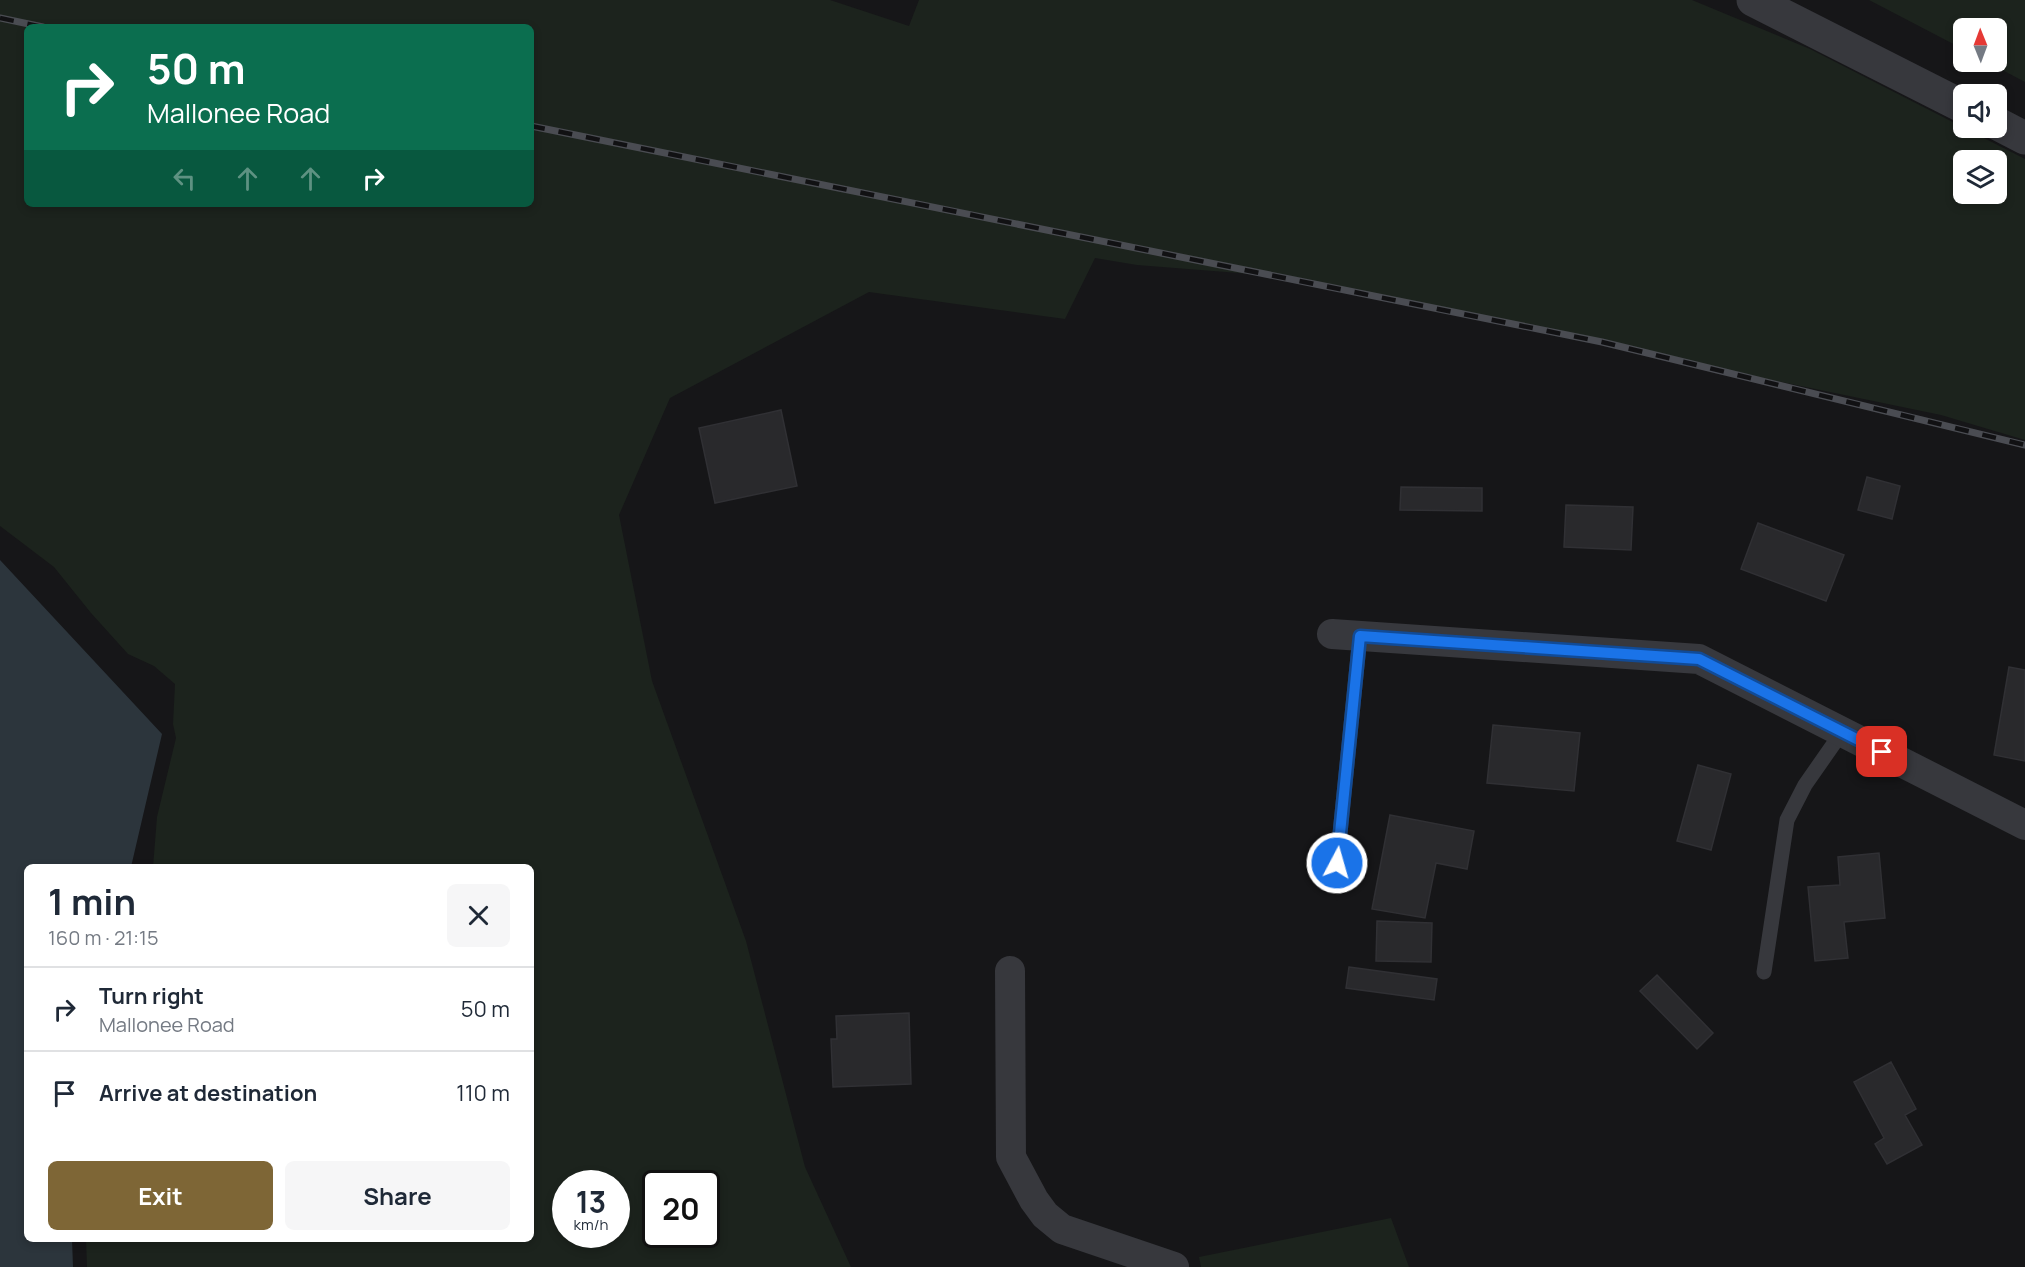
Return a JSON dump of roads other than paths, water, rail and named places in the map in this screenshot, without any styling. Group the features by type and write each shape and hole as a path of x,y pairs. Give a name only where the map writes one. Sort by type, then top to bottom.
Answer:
{"street":[{"path":"1754,0 1953,101"},
{"path":"1346,635 1699,659 2025,825"},
{"path":"1010,970 1011,1157 1034,1200 1045,1215 1062,1229 1174,1267"}],"lane":[{"path":"1337,863 1346,635"},
{"path":"1764,972 1787,820 1805,785 1842,732"}],"railway":[{"path":"0,18 29,24"},
{"path":"534,127 1602,342 2025,445"}]}
